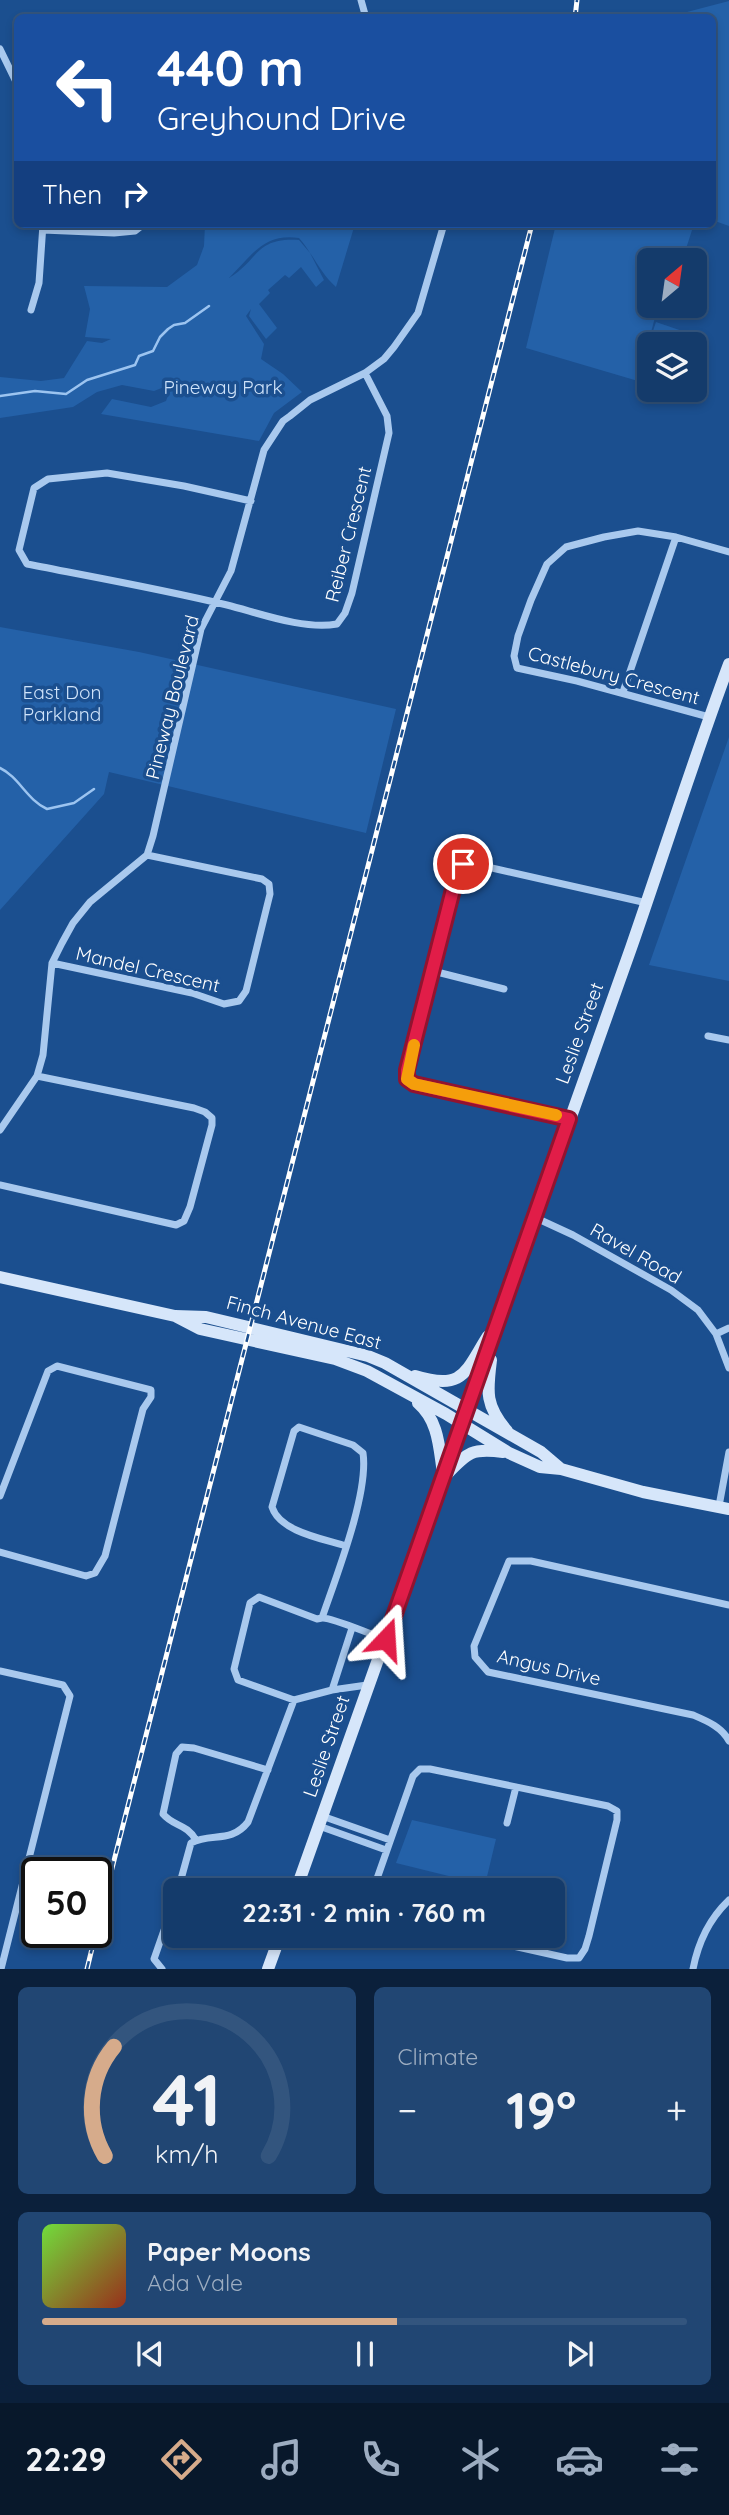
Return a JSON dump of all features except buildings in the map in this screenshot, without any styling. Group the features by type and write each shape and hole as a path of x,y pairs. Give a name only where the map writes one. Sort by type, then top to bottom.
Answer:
{"main road":[{"name":"Leslie Street","path":"300,1878 367,1685 465,1418 729,664"},
{"name":"Finch Avenue East","path":"0,1277 175,1316 205,1317 351,1350 399,1371 509,1453 540,1467 561,1469 643,1493 724,1508"},
{"name":"Finch Avenue East","path":"175,1316 200,1328 335,1359 367,1371 541,1452 561,1469"},
{"path":"399,1371 439,1382 461,1377 500,1318"},
{"path":"494,1335 488,1386 489,1405 514,1439"},
{"path":"400,1388 422,1407 432,1420 444,1477"},
{"path":"444,1477 469,1452 482,1449 509,1453"},
{"path":"268,1969 276,1948"}],"street":[{"path":"0,49 14,78"},
{"path":"30,310 39,283 43,228"},
{"path":"55,228 114,233 135,231 139,228"},
{"name":"Pineway Boulevard","path":"146,855 153,836 201,629 231,571 264,450 283,421 310,400 365,373 384,359 418,313 443,228"},
{"name":"Reiber Crescent","path":"251,501 107,473 48,479 34,488 19,550 27,564 264,615 324,626 337,624 345,613 389,433 387,416 365,373"},
{"name":"Castlebury Crescent","path":"709,717 623,692 517,668 514,656 518,636 547,564 566,547 638,531 676,537 729,552"},
{"path":"623,692 676,537"},
{"path":"0,1130 37,1076 43,1055 52,963 73,923 90,902 146,855"},
{"name":"Mandel Crescent","path":"52,963 192,993 224,1004 239,1001 246,990 270,894 269,884 262,879 146,855"},
{"path":"569,1119 414,1084 407,1079 407,1070 458,870 463,864 481,865 647,902"},
{"path":"433,971 504,989"},
{"path":"708,1036 729,1040"},
{"path":"0,1185 176,1225 184,1221 190,1207 212,1125 212,1118 205,1112 37,1076"},
{"name":"Ravel Road","path":"534,1216 668,1287 698,1310 716,1334 729,1368"},
{"path":"716,1334 729,1328"},
{"path":"0,1496 48,1371 57,1366 151,1390 151,1397 143,1409 106,1556 95,1573 86,1576 0,1552"},
{"path":"322,1618 346,1546 365,1475 363,1453 353,1445 299,1427 294,1430 272,1507 275,1514 291,1527 346,1546"},
{"path":"724,1508 729,1452"},
{"name":"Angus Drive","path":"729,1605 531,1561 509,1561 474,1646 475,1657 488,1672 693,1715 726,1734 729,1741"},
{"path":"367,1685 332,1690 294,1700 238,1680 234,1669 250,1603 259,1597 317,1619 328,1617 386,1639"},
{"path":"332,1690 352,1628"},
{"path":"0,1671 64,1685 70,1696 1,1969"},
{"path":"181,1878 191,1843 196,1840 221,1838 242,1830 248,1822 294,1700"},
{"path":"196,1840 190,1830 163,1814 176,1754 182,1746 268,1770"},
{"path":"377,1878 413,1776 420,1769 608,1806 617,1811 617,1821 585,1949 579,1958 522,1948"},
{"path":"507,1823 516,1787"},
{"path":"320,1821 390,1840"},
{"path":"320,1821 386,1850"},
{"path":"693,1969 696,1953 707,1927 729,1899"},
{"path":"162,1969 154,1959 163,1933"}],"green space":[{"path":"729,1 729,226 716,221 716,14 599,14 687,12"},
{"name":"Pineway Park","path":"205,228 354,228 336,287 310,253 324,280 316,287 301,267 289,278 285,275 268,290 270,293 259,304 277,328 266,339 249,316 251,309 246,316 264,344 261,359 283,374 302,392 274,413 259,441 101,414 112,399 151,407 166,401 172,384 154,391 122,385 97,392 73,407 0,418 0,377 41,381 64,378 87,341 102,343 111,339 85,337 90,309 84,286 167,287 197,265 204,246","holes":["299,238 310,253 299,240 285,240 265,246 229,278 252,254 268,242 277,239"]},
{"path":"555,228 693,228 686,248 637,248 637,318 655,318 651,332 637,332 637,381 526,348"},
{"path":"656,322 685,332 653,332"},
{"name":"East Don Parkland","path":"0,627 139,652 396,709 366,833 109,772 104,794 0,910"},
{"path":"729,737 729,981 649,965"},
{"path":"412,1820 496,1839 487,1878 457,1878 396,1863"}],"waterway":[{"path":"0,396 35,391 66,394 87,380 135,365 139,356 153,351 160,337 168,329 185,323 209,306"},
{"path":"0,768 47,809 74,803 94,789"}],"railway":[{"path":"575,14 577,0"},
{"path":"112,1868 531,228"},
{"path":"87,1969 92,1948"}],"slow traffic":[{"path":"414,1045 407,1079 414,1084 556,1115"}],"route":[{"path":"386,1639 569,1119 414,1084 407,1079 407,1070 458,870 463,864"}]}
